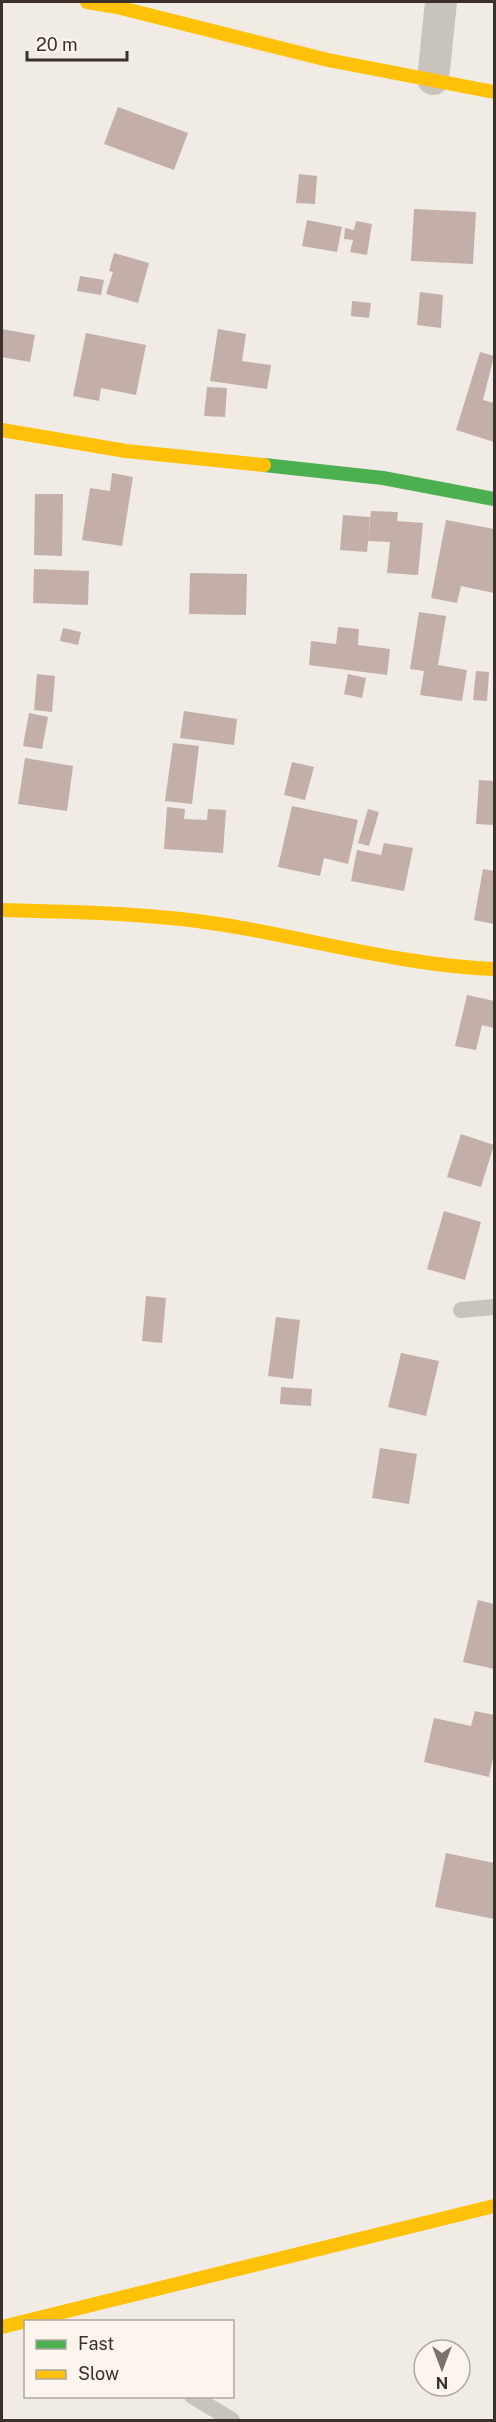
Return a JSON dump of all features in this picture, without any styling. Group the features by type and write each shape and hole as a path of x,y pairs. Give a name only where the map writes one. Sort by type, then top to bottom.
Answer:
{"street":[{"path":"87,2 117,7 328,60 495,92"},
{"path":"433,79 441,2"},
{"path":"2,430 126,452 383,478 495,499"},
{"path":"2,910 108,912 167,917 225,925 455,968 495,969"},
{"path":"40,2320 495,2206"},
{"path":"2,2326 24,2323"}],"lane":[{"path":"461,1310 495,1307"},
{"path":"194,2398 232,2421"}],"building":[{"path":"118,107 188,133 174,170 104,144"},
{"path":"299,174 317,176 315,204 296,203"},
{"path":"414,209 476,212 473,264 411,261"},
{"path":"307,220 342,227 337,252 302,246"},
{"path":"356,221 372,224 367,255 350,252 353,240 344,239 345,228 354,230"},
{"path":"114,253 149,263 138,303 106,294 113,272 109,271"},
{"path":"80,276 104,280 101,295 77,291"},
{"path":"420,292 443,295 441,328 417,325"},
{"path":"352,301 371,303 369,318 351,316"},
{"path":"2,329 35,335 30,362 2,357"},
{"path":"218,329 246,334 242,361 271,365 267,389 210,381"},
{"path":"86,333 146,345 136,395 101,388 99,401 73,396"},
{"path":"480,352 494,356 483,400 494,403 494,442 456,430"},
{"path":"207,387 227,388 225,417 204,416"},
{"path":"112,473 133,477 122,546 82,540 90,488 110,491"},
{"path":"35,494 63,494 62,556 34,555"},
{"path":"371,511 398,512 397,521 423,523 418,575 387,573 390,542 368,541"},
{"path":"343,515 370,517 367,552 340,550"},
{"path":"446,520 494,529 494,593 461,586 457,603 431,598"},
{"path":"34,569 89,571 88,605 33,603"},
{"path":"190,573 247,574 246,615 189,614"},
{"path":"419,612 446,616 438,665 467,670 462,701 420,695 424,671 410,669"},
{"path":"338,627 359,629 358,645 390,649 387,675 309,665 311,641 336,644"},
{"path":"63,628 81,632 78,645 60,641"},
{"path":"476,671 489,672 487,701 473,700"},
{"path":"37,674 55,676 52,712 34,710"},
{"path":"348,674 366,678 362,698 344,694"},
{"path":"184,711 237,719 234,745 180,738"},
{"path":"29,713 48,717 42,749 23,746"},
{"path":"173,743 199,746 192,804 165,801"},
{"path":"25,758 73,766 67,811 18,804"},
{"path":"292,762 314,767 305,800 284,795"},
{"path":"479,780 494,781 494,825 476,824"},
{"path":"292,806 358,820 348,864 324,858 320,876 278,867"},
{"path":"167,807 185,809 184,819 207,820 208,809 226,810 223,853 164,849"},
{"path":"368,809 379,812 369,846 358,843"},
{"path":"384,843 413,848 404,891 351,881 357,850 381,855"},
{"path":"483,869 494,871 494,924 474,920"},
{"path":"467,995 494,1001 494,1028 482,1025 476,1050 455,1046"},
{"path":"461,1134 494,1145 481,1187 447,1177"},
{"path":"444,1211 481,1222 465,1280 427,1269"},
{"path":"146,1296 166,1298 162,1343 142,1341"},
{"path":"276,1317 300,1320 293,1379 268,1376"},
{"path":"401,1353 439,1361 426,1416 388,1407"},
{"path":"281,1387 312,1389 311,1406 280,1404"},
{"path":"380,1448 417,1454 409,1504 372,1498"},
{"path":"478,1600 494,1604 494,1669 463,1662"},
{"path":"475,1711 494,1715 494,1753 489,1777 424,1762 434,1718 471,1726"},
{"path":"446,1853 494,1863 494,1919 435,1907"}],"traffic: fast":[{"path":"264,465 383,478 494,499"}],"traffic: slow":[{"path":"87,2 117,7 328,60 494,92"},
{"path":"2,430 126,451 264,465"},
{"path":"2,910 114,914 197,921 426,963 494,969"},
{"path":"30,2320 494,2206"},
{"path":"2,2327 24,2322"}]}
